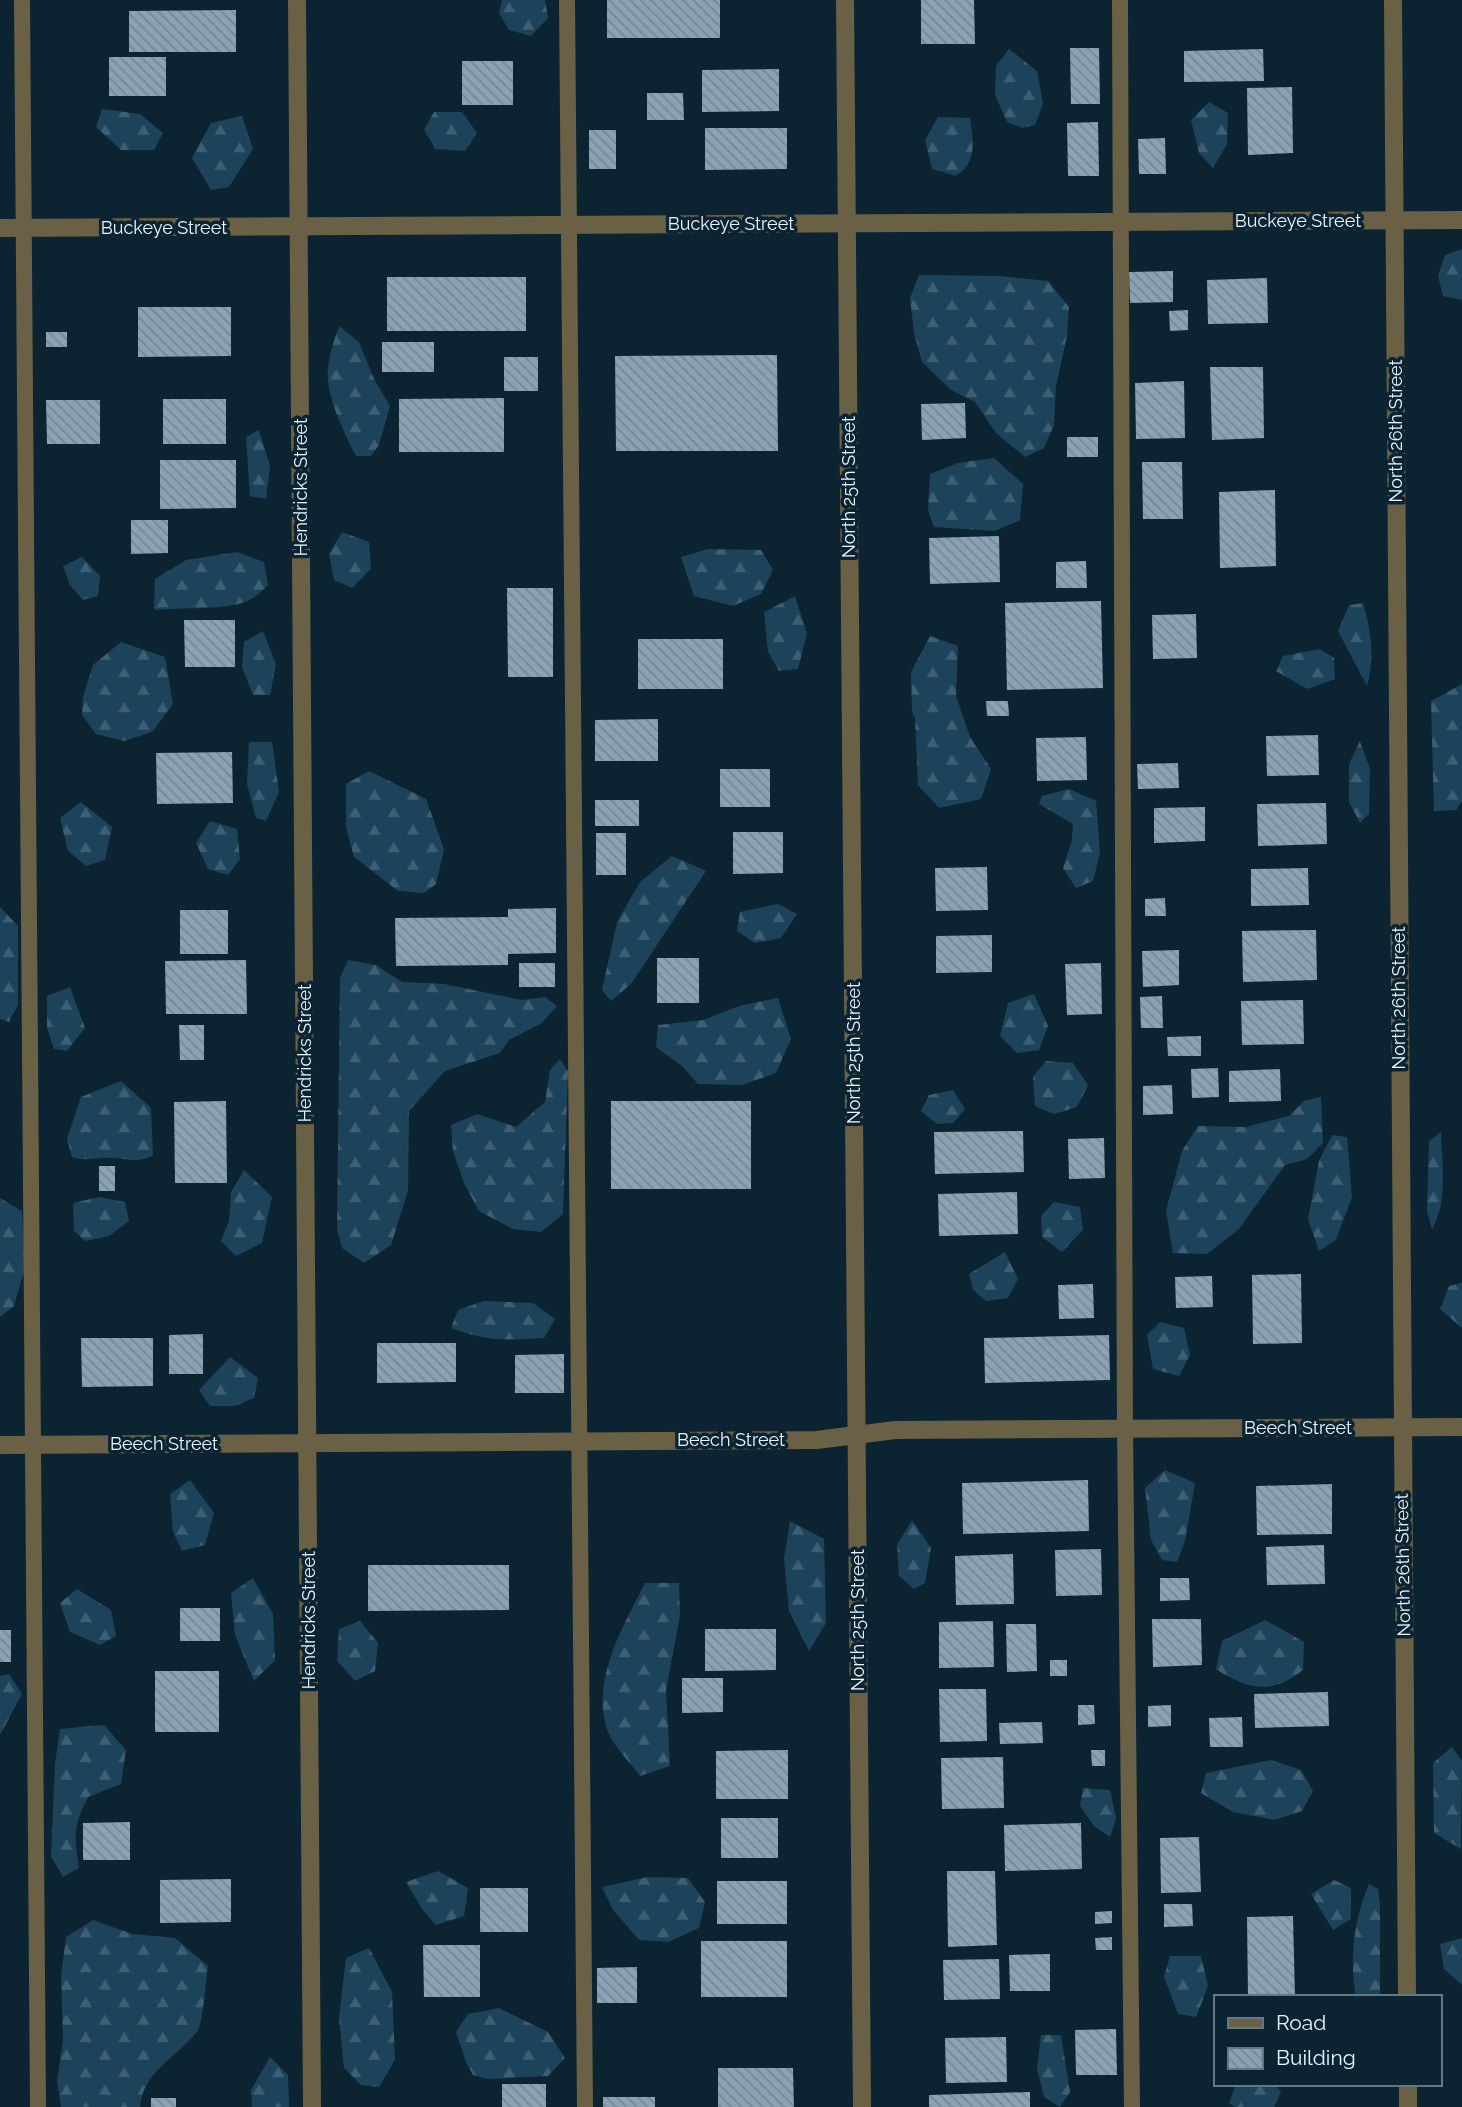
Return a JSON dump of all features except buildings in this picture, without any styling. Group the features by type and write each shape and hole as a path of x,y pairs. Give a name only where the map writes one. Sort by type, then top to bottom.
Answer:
{"street":[{"name":"Hendricks Street","path":"298,0 312,2107"},
{"name":"North 25th Street","path":"845,0 862,2107"},
{"name":"North 26th Street","path":"1393,0 1407,1995"},
{"name":"Buckeye Street","path":"0,228 1462,220"},
{"name":"Beech Street","path":"0,1445 817,1440 895,1430 1462,1427"},
{"path":"1408,2086 1408,2107"}],"lane":[{"path":"22,0 38,2107"},
{"path":"567,0 585,2107"},
{"path":"1120,0 1125,1429 1132,2107"}],"green space":[{"path":"502,0 545,0 548,18 531,36 509,30 499,13"},
{"path":"1009,49 1037,71 1043,104 1035,125 1022,128 1007,122 995,95 996,66"},
{"path":"1209,102 1228,113 1227,144 1213,168 1199,153 1191,120"},
{"path":"102,109 140,114 163,133 154,150 121,150 96,127"},
{"path":"434,112 462,112 477,133 465,151 436,149 424,130"},
{"path":"242,116 253,149 229,187 211,190 192,158 211,123"},
{"path":"938,117 970,118 973,142 971,157 956,176 932,169 925,140"},
{"path":"1462,249 1462,300 1443,296 1438,276 1445,255"},
{"path":"919,275 1000,276 1048,281 1069,307 1067,336 1056,386 1054,425 1044,448 1025,457 996,433 975,402 951,390 922,362 914,333 910,298"},
{"path":"339,326 359,342 374,379 390,406 379,445 371,456 356,456 332,400 329,361"},
{"path":"259,430 270,466 266,499 250,496 246,437"},
{"path":"994,458 1023,484 1020,520 995,531 934,527 928,510 930,474 958,463"},
{"path":"342,532 369,542 371,569 352,588 334,580 329,554"},
{"path":"708,549 761,550 773,570 761,594 733,606 694,596 681,557"},
{"path":"237,552 264,562 268,585 255,596 243,603 232,605 154,610 155,579 186,560"},
{"path":"82,557 100,576 98,596 83,600 70,585 63,566"},
{"path":"795,596 807,633 798,669 779,671 768,652 764,612"},
{"path":"1363,603 1371,644 1367,686 1338,631 1349,605"},
{"path":"263,631 276,664 270,695 253,695 242,667 244,642"},
{"path":"930,636 958,646 956,696 970,737 991,769 981,799 939,808 918,785 915,718 912,712 911,672"},
{"path":"121,642 165,657 173,704 152,732 124,741 96,734 82,715 83,697 93,665"},
{"path":"1320,649 1334,658 1335,679 1307,689 1276,671 1283,656"},
{"path":"1462,684 1462,801 1456,810 1434,811 1431,701"},
{"path":"1360,741 1370,769 1369,814 1360,823 1349,802 1349,764"},
{"path":"249,742 272,742 279,792 266,821 256,818 247,784"},
{"path":"369,771 426,799 444,849 436,884 424,893 398,891 354,857 346,827 346,784"},
{"path":"1069,789 1096,801 1100,853 1093,881 1076,888 1063,868 1072,840 1073,824 1039,804 1042,796"},
{"path":"81,802 112,827 105,860 86,866 68,851 60,818"},
{"path":"210,821 237,829 240,859 228,875 208,869 196,843"},
{"path":"672,856 706,871 631,984 611,1001 602,990 617,922 640,882"},
{"path":"778,904 797,914 781,938 755,943 737,931 740,912"},
{"path":"0,907 18,926 18,1005 9,1022 0,1019"},
{"path":"348,960 376,965 402,982 444,984 522,1000 545,997 557,1006 542,1023 509,1040 500,1053 445,1071 409,1111 408,1191 391,1245 364,1263 342,1248 337,1229 340,978"},
{"path":"70,987 85,1028 67,1051 54,1049 47,1028 47,996"},
{"path":"1034,994 1048,1026 1039,1050 1017,1053 1000,1036 1008,1003"},
{"path":"778,998 791,1039 776,1073 742,1085 698,1084 682,1066 656,1047 658,1025 703,1020 739,1006"},
{"path":"560,1059 568,1071 563,1214 541,1232 513,1229 479,1211 464,1183 453,1151 451,1125 477,1114 516,1127 545,1102 550,1070"},
{"path":"1046,1061 1073,1063 1088,1085 1077,1107 1054,1114 1035,1106 1033,1077"},
{"path":"121,1081 151,1108 153,1156 135,1160 72,1157 67,1139 81,1097"},
{"path":"953,1090 965,1109 953,1123 937,1124 921,1111 929,1095"},
{"path":"1321,1097 1323,1143 1307,1159 1285,1165 1239,1229 1207,1254 1173,1253 1166,1211 1182,1151 1198,1126 1246,1127 1289,1116 1304,1101"},
{"path":"1441,1132 1442,1195 1432,1229 1427,1212 1429,1141"},
{"path":"1332,1135 1347,1137 1352,1197 1336,1240 1319,1251 1308,1219 1319,1161"},
{"path":"244,1170 272,1197 262,1243 236,1256 221,1241 229,1221 231,1192"},
{"path":"99,1197 125,1202 129,1221 109,1236 85,1241 74,1231 73,1203"},
{"path":"0,1198 22,1211 25,1267 14,1306 0,1317"},
{"path":"1054,1202 1080,1207 1083,1230 1062,1252 1042,1237 1041,1216"},
{"path":"1005,1252 1018,1279 1008,1298 986,1301 973,1290 969,1274"},
{"path":"1462,1283 1462,1328 1440,1309 1449,1286"},
{"path":"484,1301 533,1303 555,1319 544,1338 497,1339 451,1328 458,1310"},
{"path":"1160,1322 1184,1328 1190,1355 1179,1376 1153,1369 1147,1335"},
{"path":"230,1357 258,1378 254,1398 235,1406 210,1406 199,1390"},
{"path":"1165,1470 1195,1483 1185,1541 1177,1562 1162,1560 1151,1540 1145,1488"},
{"path":"190,1480 214,1513 205,1545 182,1551 173,1532 170,1494"},
{"path":"912,1520 931,1548 925,1583 914,1589 899,1576 897,1545"},
{"path":"790,1521 824,1539 826,1623 809,1651 789,1611 784,1559"},
{"path":"253,1578 273,1614 275,1660 254,1681 235,1635 231,1593"},
{"path":"645,1583 679,1583 680,1616 666,1690 670,1766 640,1776 608,1732 603,1693 606,1674 619,1636"},
{"path":"77,1589 111,1610 116,1636 100,1645 70,1632 60,1603"},
{"path":"1265,1620 1304,1642 1303,1670 1281,1683 1260,1687 1239,1682 1216,1669 1222,1641"},
{"path":"360,1621 378,1643 375,1671 355,1681 337,1661 339,1629"},
{"path":"9,1674 22,1694 0,1735 0,1676"},
{"path":"104,1725 126,1750 121,1784 88,1797 76,1832 79,1868 63,1877 51,1856 55,1764 60,1729"},
{"path":"1452,1747 1462,1761 1461,1849 1434,1833 1433,1763"},
{"path":"1271,1760 1301,1770 1313,1791 1302,1811 1274,1820 1233,1812 1201,1793 1206,1773"},
{"path":"1083,1788 1110,1790 1116,1818 1110,1837 1094,1826 1080,1806"},
{"path":"438,1871 468,1888 464,1916 436,1925 422,1909 406,1882"},
{"path":"648,1877 688,1878 705,1902 699,1928 668,1942 639,1940 613,1910 602,1887"},
{"path":"1334,1880 1351,1888 1351,1919 1333,1930 1311,1894"},
{"path":"1369,1884 1378,1889 1380,1904 1380,1995 1356,1995 1353,1954 1360,1911"},
{"path":"93,1920 132,1934 175,1938 208,1966 198,2030 155,2073 143,2094 140,2107 61,2107 57,2081 63,2040 61,1976 66,1937"},
{"path":"1462,1938 1462,1985 1444,1969 1440,1944"},
{"path":"369,1948 392,1992 395,2060 379,2087 361,2085 344,2068 339,2018 346,1958"},
{"path":"1170,1956 1201,1956 1208,1986 1196,2017 1178,2014 1164,1977"},
{"path":"499,2008 548,2032 565,2058 548,2076 488,2079 473,2075 456,2032 468,2014"},
{"path":"1041,2035 1061,2035 1070,2092 1060,2107 1044,2097 1037,2069"},
{"path":"270,2057 288,2075 289,2107 252,2107 251,2090"},
{"path":"1235,2086 1276,2086 1281,2092 1274,2107 1235,2107 1229,2103"}]}
